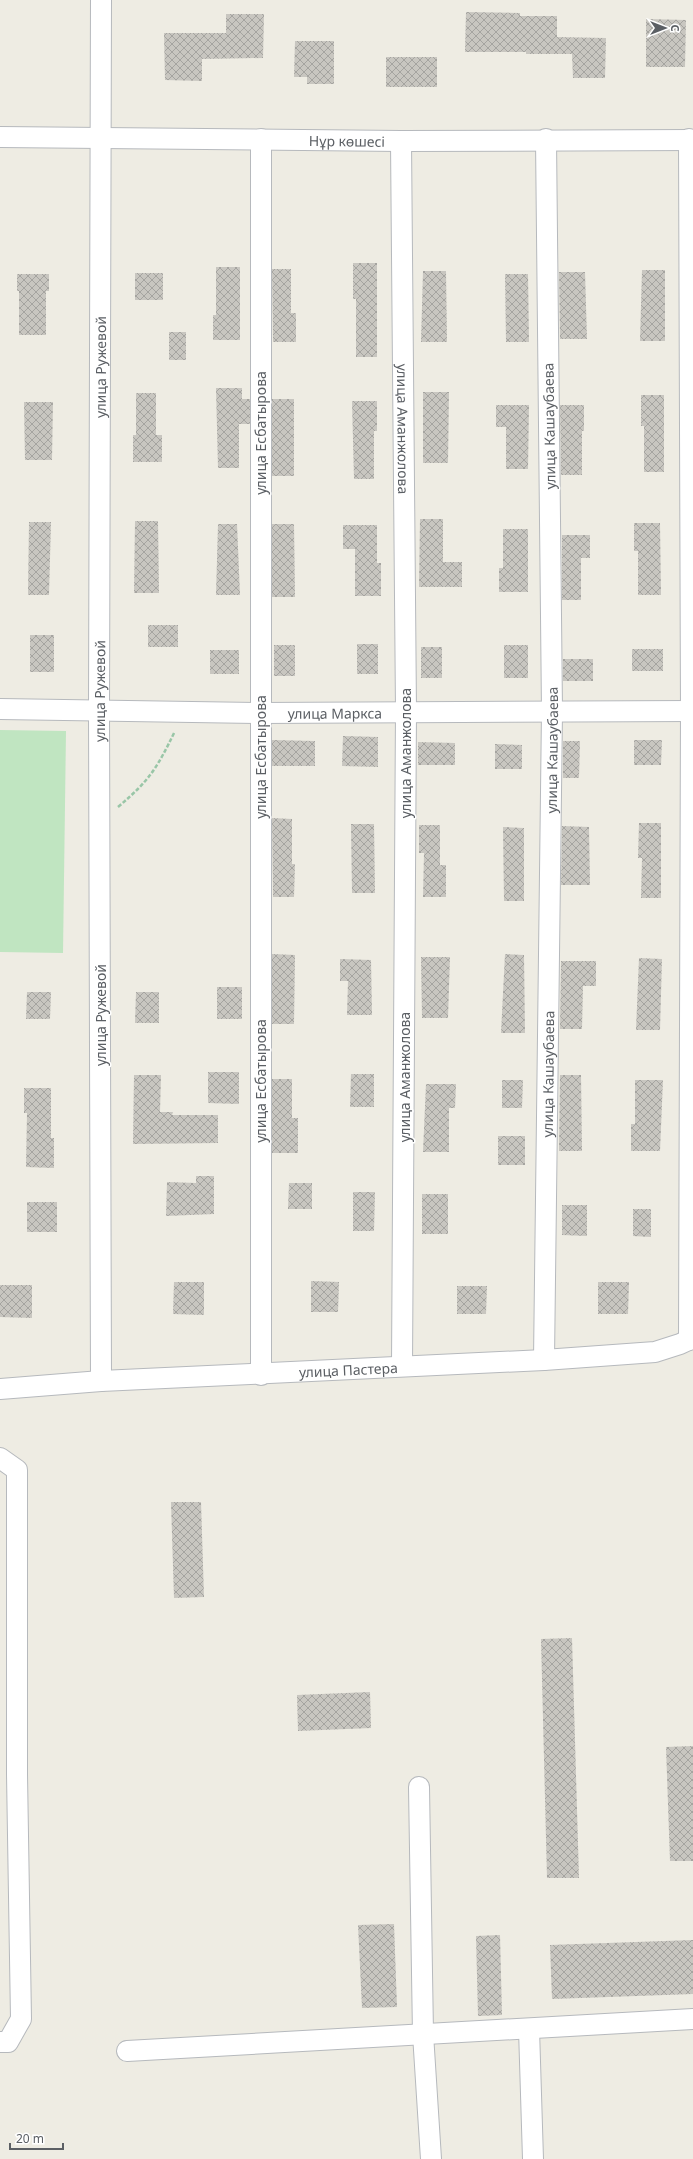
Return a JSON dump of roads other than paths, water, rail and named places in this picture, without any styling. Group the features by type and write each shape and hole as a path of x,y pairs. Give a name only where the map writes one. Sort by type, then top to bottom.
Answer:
{"street":[{"name":"улица Ружевой","path":"100,1381 99,711 101,0"},
{"name":"Нұр көшесі","path":"0,136 401,141 546,139 691,140"},
{"name":"улица Кашаубаева","path":"544,1360 552,711 546,139"},
{"name":"улица Есбатырова","path":"261,140 261,1375"},
{"path":"691,140 691,1339"},
{"name":"улица Аманжолова","path":"401,141 406,711 402,1366"},
{"name":"улица Маркса","path":"0,709 260,713 406,711 692,711"},
{"name":"улица Пастера","path":"0,1389 100,1381 261,1375 402,1366 544,1360 655,1352 691,1339"},
{"path":"0,1458 17,1470 8,1774 21,2019 8,2042 0,2042"},
{"path":"419,1787 423,2034 431,2159"},
{"path":"127,2051 693,2019"},
{"path":"529,2029 534,2159"}]}
